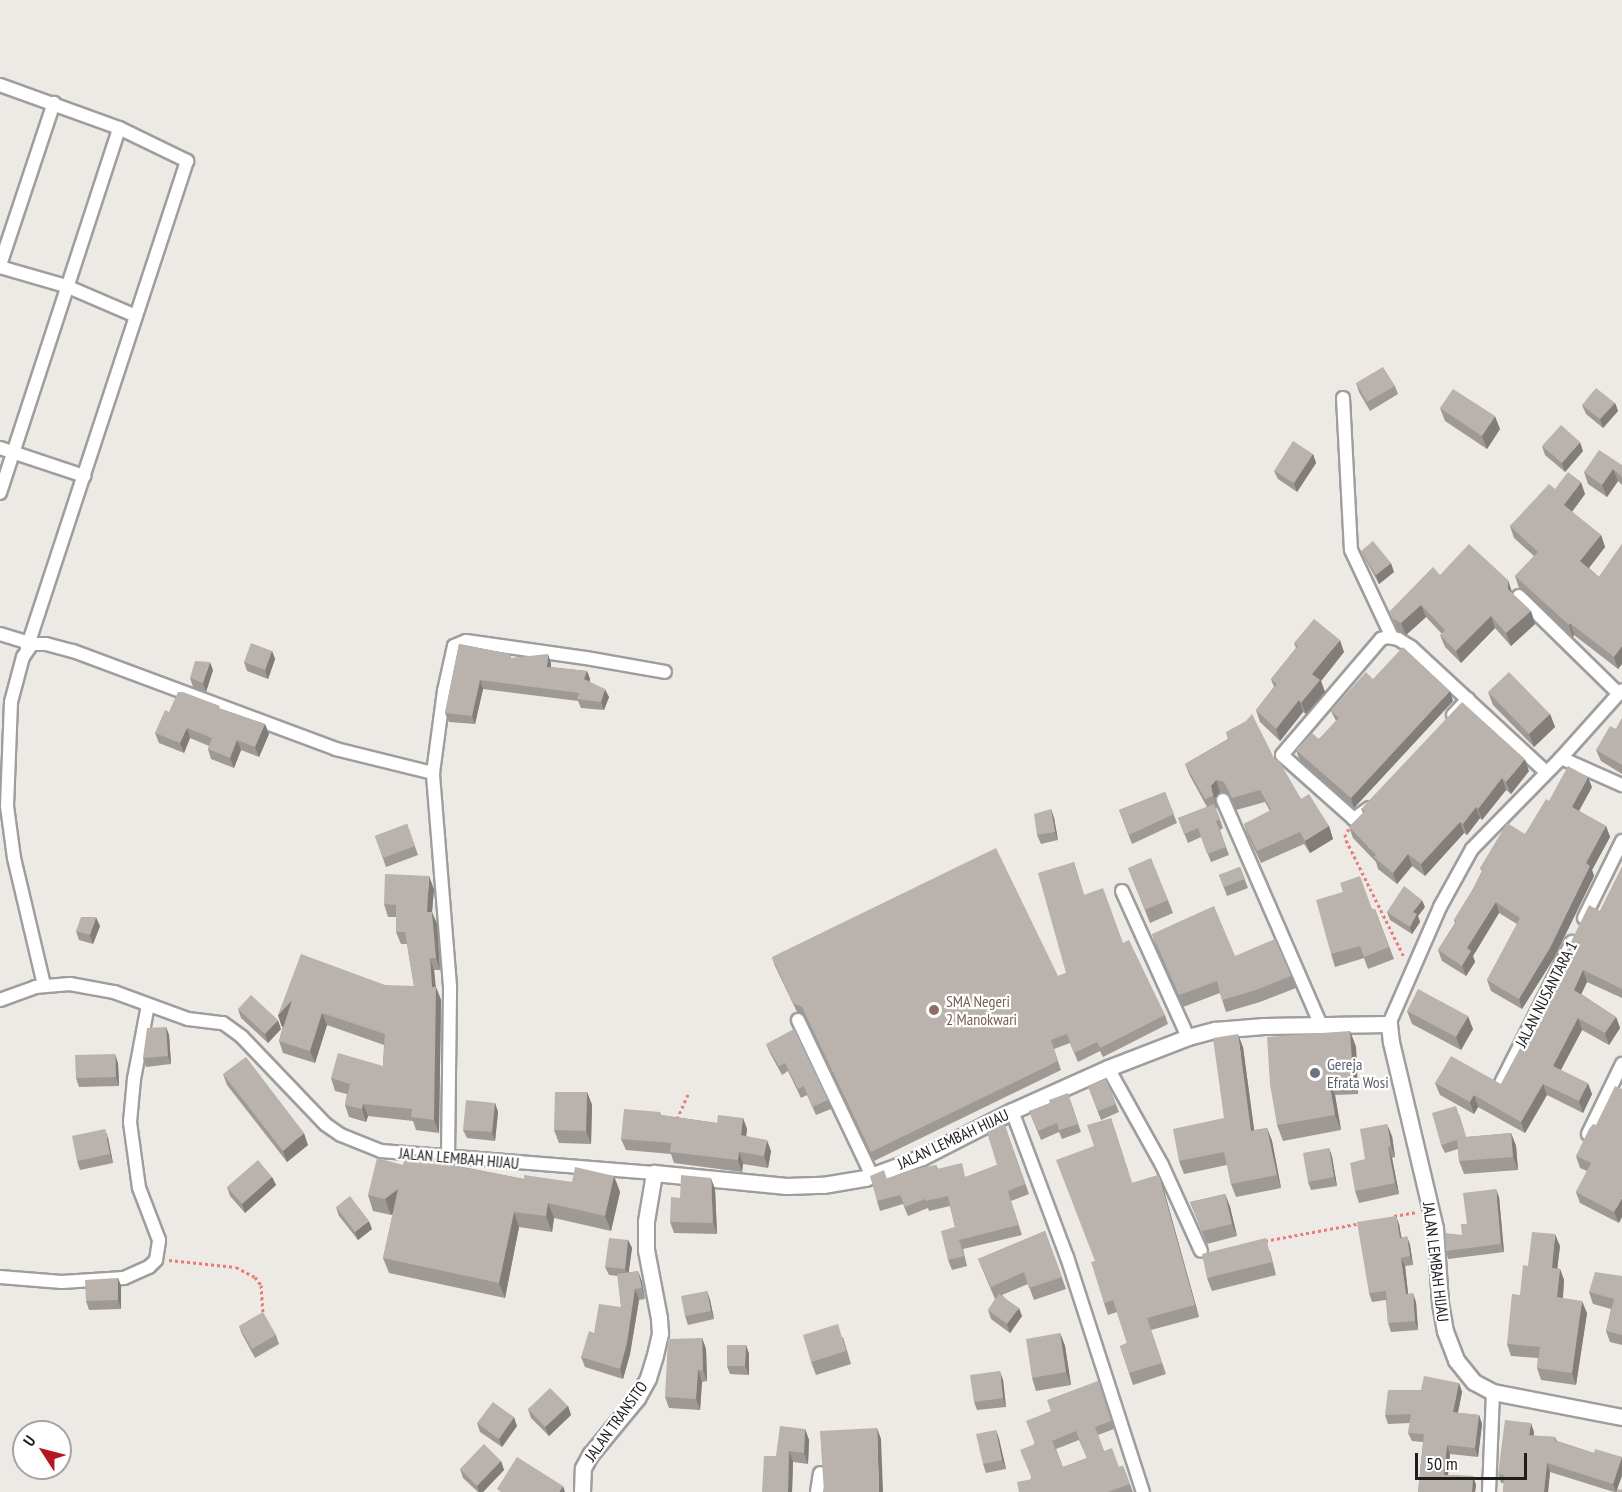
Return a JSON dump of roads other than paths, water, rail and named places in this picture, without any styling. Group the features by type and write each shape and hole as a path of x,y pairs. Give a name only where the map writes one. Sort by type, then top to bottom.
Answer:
{"street":[{"path":"0,85 119,128 187,161 11,702 7,806 14,858 44,985"},
{"path":"54,103 0,266 66,286 136,316"},
{"path":"0,493 119,128"},
{"path":"1343,398 1351,550 1392,637 1411,647 1546,772"},
{"path":"0,448 84,476"},
{"path":"1389,1024 1440,907 1472,849 1561,758 1620,692 1519,596"},
{"path":"0,634 28,646 37,643 57,646 336,748 433,773"},
{"path":"1381,794 1354,819 1282,755 1382,639 1392,637"},
{"path":"448,1157 450,986 433,773 450,656 459,642 586,658 665,672"},
{"path":"1444,725 1468,699"},
{"path":"1561,758 1622,785"},
{"path":"1223,800 1321,1024"},
{"name":"JALAN NUSANTARA 1","path":"1501,1083 1622,841"},
{"path":"1122,891 1188,1037"},
{"name":"JALAN LEMBAH HIJAU","path":"0,1000 44,985 70,984 93,987 172,1015 223,1023 233,1029 307,1107 341,1136 381,1151 786,1186 823,1185 868,1177 922,1157 1012,1111 1108,1068 1188,1037 1215,1030 1244,1028 1321,1024 1389,1024 1391,1042 1431,1209 1444,1331 1464,1373 1474,1382 1493,1392 1622,1417"},
{"path":"0,1277 62,1282 124,1278 149,1267 156,1260 159,1240 139,1188 130,1122 134,1079 148,1005"},
{"path":"798,1020 868,1177"},
{"path":"1588,1134 1622,1064"},
{"path":"1108,1068 1162,1165 1201,1251"},
{"path":"1012,1111 1067,1257 1143,1492"},
{"name":"JALAN TRANSITO","path":"582,1492 583,1467 600,1441 637,1398 648,1377 660,1334 646,1250 646,1221 654,1173"},
{"path":"1489,1492 1493,1392"},
{"path":"818,1492 820,1473"}],"place":[{"name":"SMA Negeri 2 Manokwari","path":"934,1010"},
{"name":"Gereja Efrata Wosi","path":"1315,1073"}]}
